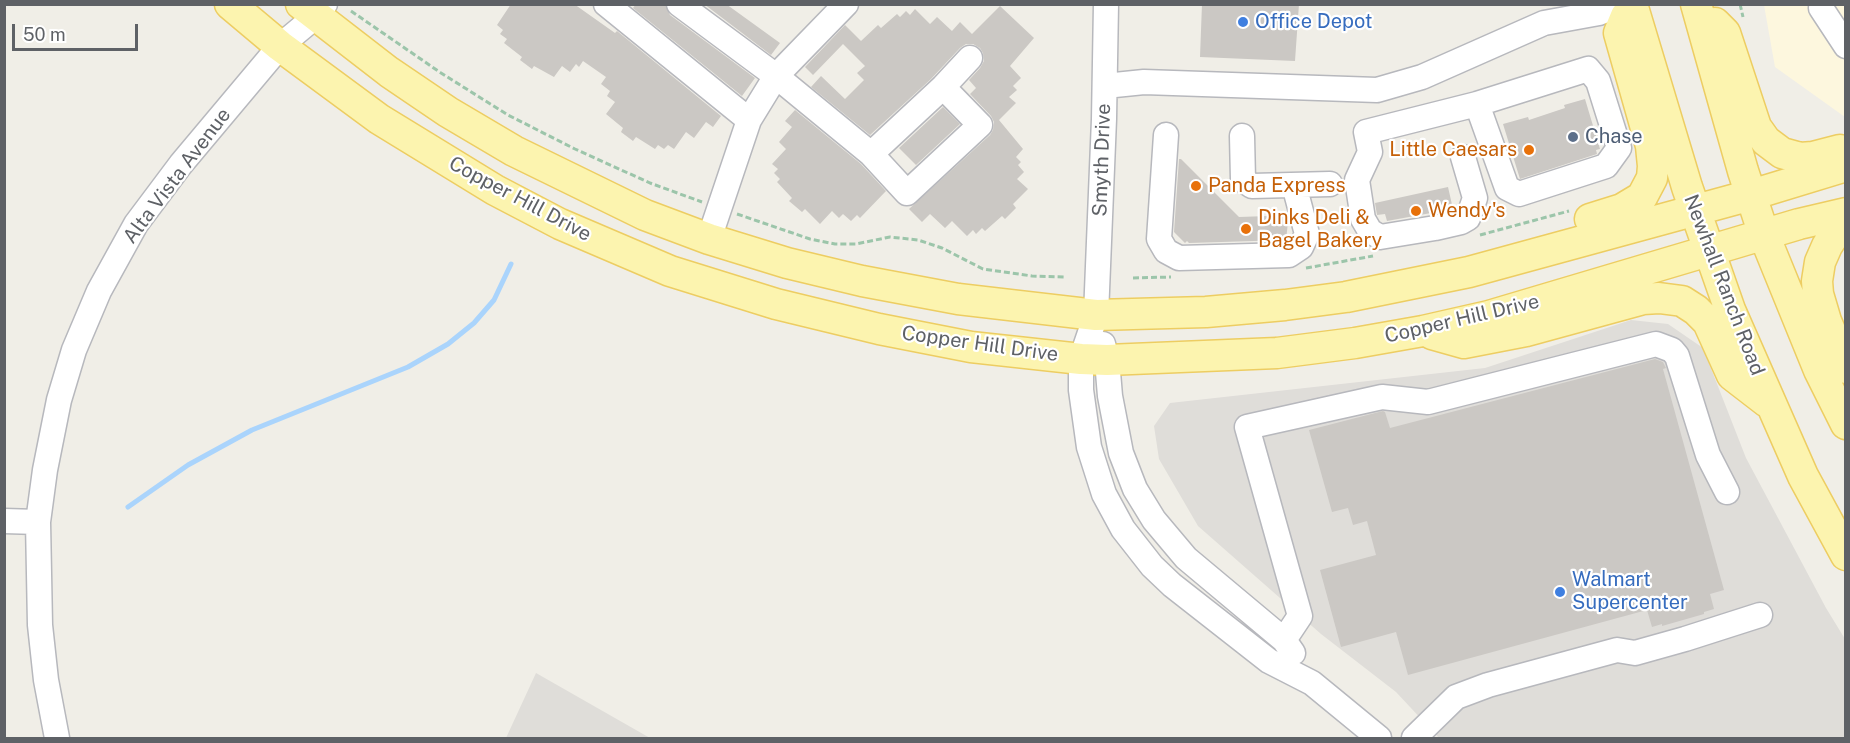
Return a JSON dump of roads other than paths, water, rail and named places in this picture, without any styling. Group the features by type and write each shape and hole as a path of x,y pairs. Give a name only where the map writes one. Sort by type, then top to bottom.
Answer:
{"main road":[{"name":"Copper Hill Drive","path":"230,4 280,46 379,119 495,190 560,224 670,271 776,304 879,329 971,347 1094,359 1277,353 1355,343 1423,331 1554,297 1799,224 1845,213"},
{"name":"Newhall Ranch Road","path":"1631,4 1708,251 1730,310 1803,476 1845,555"},
{"path":"1469,272 1508,245 1622,209 1642,196 1652,178 1651,146 1619,33 1631,4"},
{"path":"1696,4 1725,33 1756,127 1766,141 1782,153 1800,158 1813,157 1845,148"},
{"path":"1696,4 1764,235 1819,370 1845,424"},
{"name":"Copper Hill Drive","path":"316,7 399,79 448,112 514,151 645,215 787,263 861,281 957,298 1096,315 1206,312 1346,297 1469,272 1751,195 1845,166"},
{"path":"1845,224 1827,246 1820,262 1817,281 1818,294 1826,321 1845,369"},
{"path":"1423,331 1464,343 1526,331 1643,299 1659,298 1682,301 1708,322 1732,375 1771,406"}],"street":[{"path":"679,4 776,76 871,154 907,193 980,125 943,87"},
{"path":"709,238 749,120 776,76 846,4"},
{"name":"Smyth Drive","path":"1094,359 1106,4"},
{"path":"1105,86 1144,82 1377,90 1422,77 1544,23 1599,13 1621,4"},
{"path":"611,6 749,120"},
{"name":"Alta Vista Avenue","path":"57,738 46,680 40,625 38,522 45,470 59,400 74,350 99,291 136,224 181,164 280,46 316,7"},
{"path":"1821,8 1845,46"},
{"path":"871,154 943,87 970,58"},
{"path":"1464,157 1475,198 1468,218 1435,228 1380,237 1370,231 1363,219 1357,180 1370,152 1366,132 1477,104 1588,69 1598,81 1619,148 1606,166 1519,194 1507,188 1477,104"},
{"path":"1166,135 1159,239 1166,251 1179,258 1289,255 1301,247 1307,234 1294,185"},
{"path":"1242,136 1243,180 1252,186 1330,184"},
{"path":"1284,640 1300,616 1247,427 1382,397 1428,402 1656,344 1672,350 1677,356 1708,455 1727,492"},
{"path":"1094,359 1110,396 1121,453 1135,489 1154,520 1186,558 1284,640 1312,683"},
{"path":"1094,359 1081,390 1089,447 1104,494 1123,529 1152,566 1172,585 1269,661 1312,683 1379,738"},
{"path":"4,521 38,522"},
{"path":"1414,738 1456,697 1488,685 1617,650 1635,653 1760,615"}],"waterway":[{"path":"128,507 188,465 252,430 408,367 448,344 474,323 494,300 511,264"}],"place":[{"name":"Office Depot","path":"1243,22"},
{"name":"Chase","path":"1573,137"},
{"name":"Little Caesars","path":"1529,150"},
{"name":"Panda Express","path":"1196,186"},
{"name":"Wendy's","path":"1416,211"},
{"name":"Dinks Deli & Bagel Bakery","path":"1246,229"},
{"name":"Walmart Supercenter","path":"1560,592"}]}
